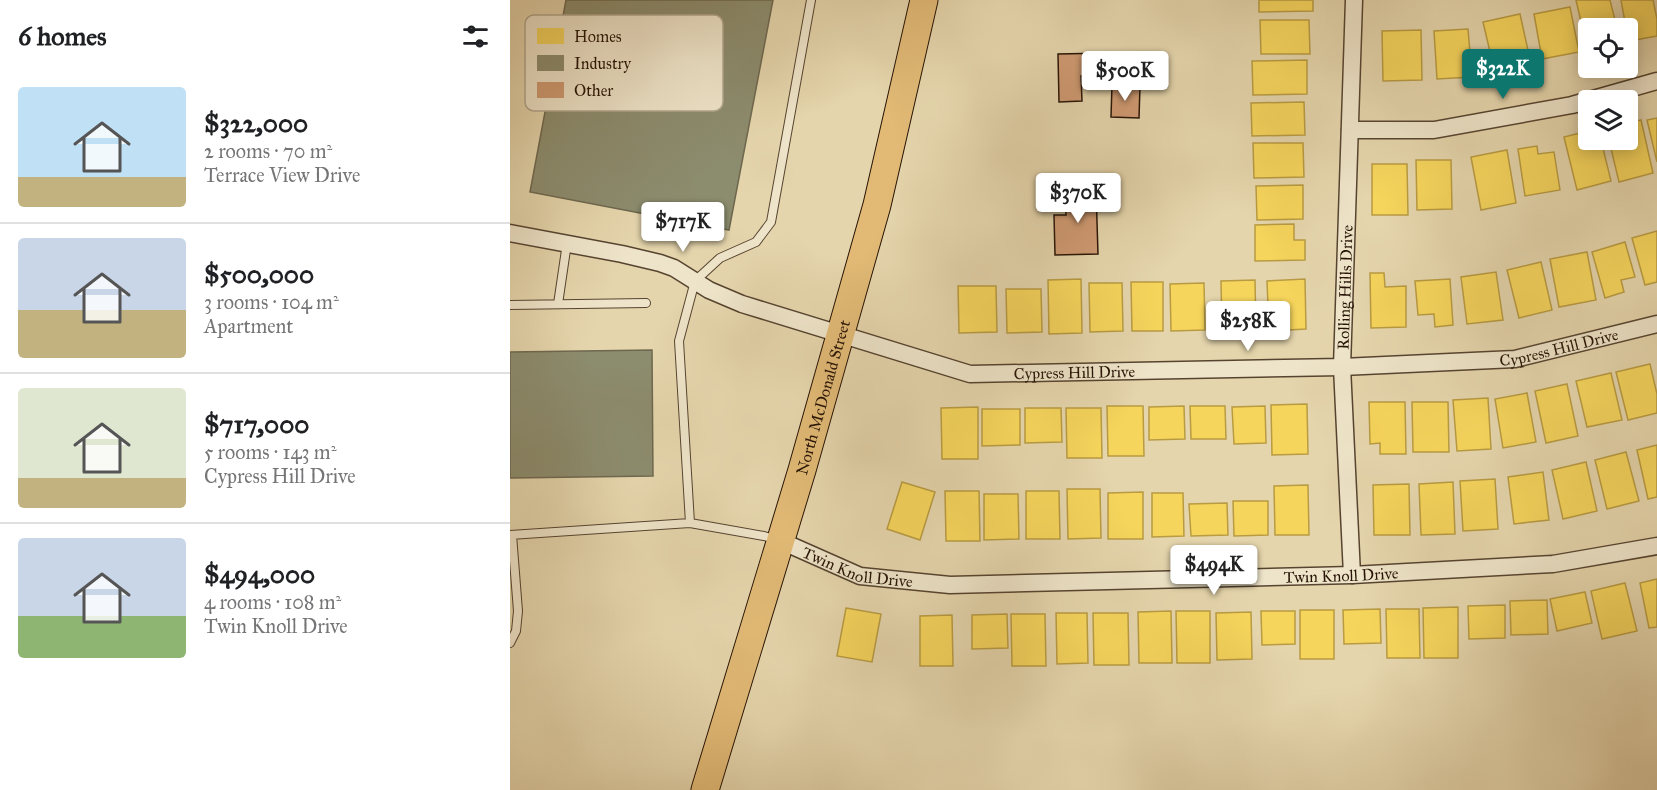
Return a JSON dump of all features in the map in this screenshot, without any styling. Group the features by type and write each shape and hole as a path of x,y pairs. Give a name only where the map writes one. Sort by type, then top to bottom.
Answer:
{"main road":[{"name":"North McDonald Street","path":"705,790 781,541 877,205 924,0"}],"street":[{"name":"Rolling Hills Drive","path":"1352,575 1342,367 1354,0"},
{"path":"1350,130 1434,130 1572,105 1657,81"},
{"name":"Cypress Hill Drive","path":"510,233 660,263 674,268 709,290 742,304 970,374 1342,367 1515,359 1657,324"},
{"name":"Twin Knoll Drive","path":"781,541 860,576 950,585 1352,575 1552,564 1657,546"}],"lane":[{"path":"690,523 679,341 695,281 720,258 756,242 771,222 811,0"},
{"path":"558,304 567,243"},
{"path":"510,305 646,303"},
{"path":"510,643 516,631 518,612 511,535 690,523 781,541"}],"building: Homes":[{"path":"1259,0 1313,0 1313,11 1259,12"},
{"path":"1576,0 1610,0 1614,18 1580,18"},
{"path":"1621,0 1653,0 1657,19 1657,36 1638,39 1638,18 1624,18"},
{"path":"1570,7 1578,52 1542,59 1534,14"},
{"path":"1520,14 1531,64 1495,73 1483,22"},
{"path":"1260,20 1309,20 1310,54 1261,54"},
{"path":"1468,29 1472,77 1437,79 1434,31"},
{"path":"1421,30 1422,80 1383,81 1382,31"},
{"path":"1307,60 1307,94 1253,95 1252,61"},
{"path":"1304,102 1305,135 1252,136 1251,103"},
{"path":"1657,118 1657,162 1647,120"},
{"path":"1641,120 1653,173 1619,182 1611,150 1638,150 1638,121"},
{"path":"1578,134 1578,150 1603,150 1611,181 1577,190 1564,137"},
{"path":"1253,143 1303,143 1304,177 1254,178"},
{"path":"1537,146 1538,154 1554,152 1560,190 1525,196 1518,149"},
{"path":"1507,150 1516,203 1481,210 1471,157"},
{"path":"1416,160 1451,160 1452,209 1417,210"},
{"path":"1372,164 1407,164 1408,215 1372,215"},
{"path":"1303,185 1303,219 1257,220 1256,186"},
{"path":"1294,224 1294,240 1305,240 1305,260 1255,261 1255,225"},
{"path":"1657,231 1657,282 1645,285 1632,238"},
{"path":"1625,242 1635,277 1621,280 1624,292 1605,298 1592,252"},
{"path":"1587,252 1596,300 1559,307 1550,259"},
{"path":"1541,262 1552,310 1519,318 1507,270"},
{"path":"1496,272 1503,320 1467,324 1461,277"},
{"path":"1370,273 1384,273 1385,287 1406,286 1406,327 1371,328"},
{"path":"1081,279 1082,333 1049,334 1048,280"},
{"path":"1305,279 1306,329 1269,331 1267,281"},
{"path":"1450,279 1453,325 1435,327 1434,314 1418,315 1415,281"},
{"path":"1255,280 1256,330 1222,331 1221,281"},
{"path":"1131,282 1163,282 1163,331 1132,331"},
{"path":"1089,283 1122,283 1123,331 1090,332"},
{"path":"1204,283 1205,330 1171,331 1170,284"},
{"path":"958,286 996,286 997,332 959,333"},
{"path":"1006,289 1041,289 1042,332 1007,333"},
{"path":"1650,364 1657,394 1657,413 1628,420 1616,372"},
{"path":"1611,373 1622,420 1587,427 1576,381"},
{"path":"1567,384 1578,436 1546,443 1535,391"},
{"path":"1527,393 1536,442 1503,448 1495,399"},
{"path":"1488,398 1491,449 1457,451 1453,400"},
{"path":"1369,402 1405,402 1406,454 1380,454 1380,443 1370,444"},
{"path":"1412,402 1448,402 1449,452 1413,452"},
{"path":"1307,404 1308,454 1272,455 1271,405"},
{"path":"1107,406 1143,406 1144,456 1108,456"},
{"path":"1184,406 1185,439 1149,440 1149,407"},
{"path":"1190,406 1225,406 1226,439 1191,439"},
{"path":"1265,406 1266,443 1234,444 1232,407"},
{"path":"978,407 978,459 942,459 941,408"},
{"path":"1025,408 1061,408 1062,442 1025,443"},
{"path":"1066,408 1101,408 1102,458 1067,458"},
{"path":"982,409 1020,409 1020,445 982,446"},
{"path":"1657,445 1657,497 1648,499 1637,450"},
{"path":"1626,452 1639,501 1607,509 1595,460"},
{"path":"1586,462 1597,511 1563,519 1552,470"},
{"path":"1543,472 1549,520 1514,524 1508,477"},
{"path":"1495,479 1498,529 1463,531 1460,481"},
{"path":"902,482 935,492 920,540 887,529"},
{"path":"1453,482 1455,534 1421,535 1419,484"},
{"path":"1409,484 1410,535 1374,535 1373,485"},
{"path":"1308,485 1309,535 1275,535 1274,486"},
{"path":"1067,489 1100,489 1101,538 1068,539"},
{"path":"945,491 979,491 980,541 946,541"},
{"path":"1026,491 1059,491 1060,539 1026,539"},
{"path":"1143,492 1143,539 1108,539 1108,493"},
{"path":"1152,493 1183,493 1184,536 1152,537"},
{"path":"984,494 1018,494 1019,539 984,540"},
{"path":"1233,501 1268,501 1268,535 1234,536"},
{"path":"1227,503 1228,535 1191,536 1189,504"},
{"path":"1657,579 1657,627 1649,628 1640,583"},
{"path":"1625,583 1637,631 1602,639 1591,591"},
{"path":"1585,592 1592,623 1557,631 1550,599"},
{"path":"1547,600 1548,634 1511,635 1510,601"},
{"path":"1505,605 1505,638 1469,639 1468,606"},
{"path":"1458,607 1458,658 1424,658 1423,608"},
{"path":"846,608 881,614 872,662 837,656"},
{"path":"1380,609 1381,643 1344,644 1343,610"},
{"path":"1386,609 1419,609 1420,658 1387,658"},
{"path":"1300,610 1334,610 1334,659 1300,659"},
{"path":"1171,611 1172,663 1139,663 1138,612"},
{"path":"1176,611 1210,611 1210,663 1177,663"},
{"path":"1261,611 1295,611 1295,644 1262,645"},
{"path":"1251,612 1252,659 1217,660 1216,613"},
{"path":"1056,613 1087,613 1088,663 1057,664"},
{"path":"1093,613 1128,613 1129,665 1094,665"},
{"path":"1007,614 1008,648 972,649 972,615"},
{"path":"1011,614 1045,614 1046,666 1012,666"},
{"path":"952,615 953,666 920,666 920,616"}],"building: Industry":[{"path":"566,0 773,0 729,230 530,192 545,111 723,111 723,15 563,15"},
{"path":"652,350 653,476 510,478 510,352"}],"building: Other":[{"path":"1107,53 1107,75 1081,76 1082,101 1059,102 1058,54"},
{"path":"1112,85 1140,86 1139,118 1111,117"},
{"path":"1096,189 1098,254 1055,255 1054,215 1066,215 1065,190"}]}
